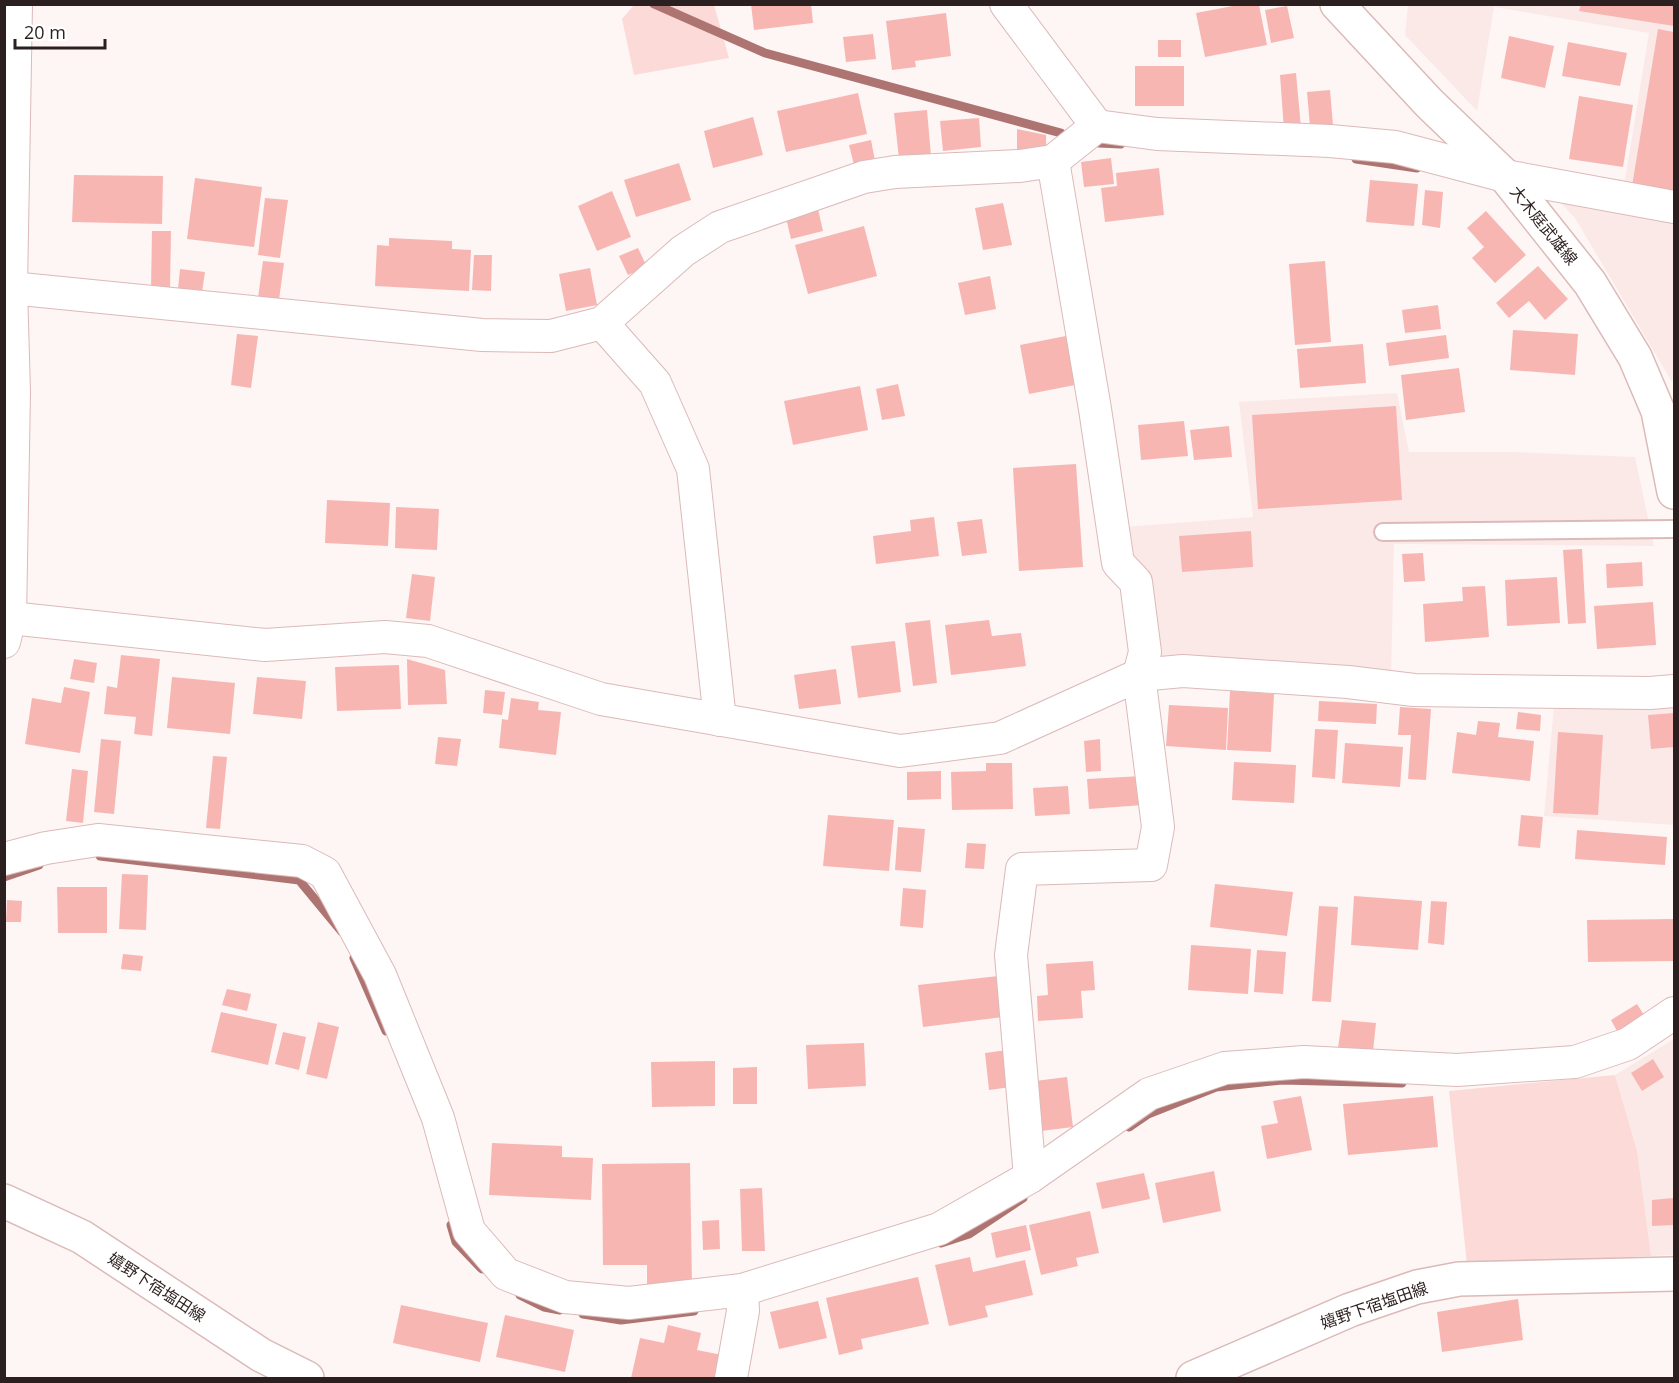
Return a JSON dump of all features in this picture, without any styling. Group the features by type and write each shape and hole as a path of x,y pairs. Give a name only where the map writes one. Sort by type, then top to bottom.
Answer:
{"main road":[{"name":"大木庭武雄線","path":"1337,4 1429,103 1505,176 1590,283 1666,404 1674,492"},
{"name":"嬉野下宿塩田線","path":"4,1201 81,1237 261,1355 307,1378"},
{"name":"嬉野下宿塩田線","path":"1193,1378 1350,1310 1417,1287 1459,1279 1674,1274"}],"street":[{"path":"16,4 7,630 265,645 385,637 428,641 601,699 900,751 1000,738 1139,675 1183,671 1348,682 1414,690 1650,693 1674,691"},
{"path":"1006,4 1097,126 1157,134 1330,141 1395,147 1505,176 1674,207"},
{"path":"11,288 482,335 550,336 602,323 683,251 720,227 864,177 895,172 1020,166 1053,161 1097,126"},
{"path":"1030,1177 1011,955 1022,869 1151,865 1158,827 1139,675 1145,652 1136,582 1118,563 1095,409 1053,161"},
{"path":"602,323 655,383 693,469 720,720"},
{"path":"4,859 46,848 98,840 302,861 325,873 380,975 438,1118 469,1231 506,1274 565,1297 629,1304 743,1300 939,1229 1030,1177 1149,1094 1225,1068 1304,1062 1457,1070 1575,1062 1628,1044 1674,1013"},
{"path":"731,1378 743,1300"}],"lane":[{"path":"1383,532 1674,529"}],"shaded area":[{"path":"634,5 714,5 729,58 634,75 622,19"},
{"path":"1408,5 1674,5 1674,373 1672,382 1575,218 1529,169 1625,180 1649,33 1494,7 1477,111 1405,35"},
{"path":"1397,393 1409,452 1513,452 1635,457 1654,546 1394,544 1391,679 1131,664 1125,527 1253,517 1239,402"},
{"path":"1674,701 1674,825 1544,816 1554,706"},
{"path":"1674,1039 1674,1255 1651,1256 1637,1151 1615,1075"},
{"path":"1615,1075 1637,1151 1651,1256 1467,1265 1449,1091"}],"building":[{"path":"751,4 811,4 813,23 754,30"},
{"path":"1581,4 1674,4 1674,26 1579,11"},
{"path":"1238,5 1259,5 1267,45 1205,57 1196,13"},
{"path":"1287,6 1294,38 1271,43 1265,10"},
{"path":"946,13 951,56 915,61 916,67 892,70 886,21"},
{"path":"1658,29 1674,32 1674,193 1632,186"},
{"path":"873,34 876,59 846,62 843,37"},
{"path":"1509,36 1554,46 1545,88 1501,78"},
{"path":"1158,40 1181,40 1181,57 1158,57"},
{"path":"1568,42 1627,53 1620,86 1562,76"},
{"path":"1135,66 1184,66 1184,106 1135,106"},
{"path":"1296,73 1301,128 1284,130 1280,75"},
{"path":"1330,90 1333,125 1310,127 1307,92"},
{"path":"858,93 867,134 786,152 777,111"},
{"path":"1579,96 1633,105 1623,167 1569,159"},
{"path":"927,110 931,156 899,159 894,113"},
{"path":"753,117 763,155 713,168 704,131"},
{"path":"979,118 981,147 943,151 940,121"},
{"path":"1017,129 1046,135 1046,146 1017,152"},
{"path":"871,140 875,161 854,165 849,145"},
{"path":"1111,158 1114,184 1084,187 1081,162"},
{"path":"679,163 691,200 636,217 624,180"},
{"path":"1159,168 1164,215 1105,222 1101,188 1117,186 1116,173"},
{"path":"74,175 163,176 162,224 72,222"},
{"path":"195,178 262,187 254,247 187,239"},
{"path":"1370,180 1418,184 1414,226 1366,222"},
{"path":"1425,190 1443,192 1440,228 1422,225"},
{"path":"612,191 631,237 597,251 578,206"},
{"path":"265,198 288,200 280,258 258,255"},
{"path":"1003,203 1012,245 983,250 975,208"},
{"path":"818,209 823,231 791,239 786,218"},
{"path":"1486,211 1526,255 1495,283 1472,258 1484,247 1467,228"},
{"path":"864,226 877,276 808,294 795,245"},
{"path":"152,231 171,231 170,289 151,289"},
{"path":"389,238 452,241 452,249 471,250 469,291 375,286 377,245 389,246"},
{"path":"638,248 647,267 628,275 619,256"},
{"path":"474,255 492,255 491,291 472,290"},
{"path":"263,261 284,263 279,300 258,298"},
{"path":"1325,261 1331,342 1295,345 1289,264"},
{"path":"1538,266 1568,299 1545,320 1529,301 1509,318 1496,303"},
{"path":"590,268 597,305 566,311 559,274"},
{"path":"180,269 205,272 202,292 178,289"},
{"path":"990,276 996,309 965,315 958,283"},
{"path":"1438,305 1441,329 1405,333 1402,310"},
{"path":"1513,330 1578,334 1575,375 1510,370"},
{"path":"237,334 258,336 251,388 231,385"},
{"path":"1071,335 1080,384 1029,394 1020,345"},
{"path":"1446,335 1449,358 1389,366 1386,343"},
{"path":"1363,344 1366,383 1300,388 1297,349"},
{"path":"1459,368 1465,412 1406,420 1401,375"},
{"path":"898,384 905,416 882,420 876,389"},
{"path":"860,386 868,430 793,445 784,401"},
{"path":"1396,406 1402,500 1258,509 1252,415"},
{"path":"1184,421 1188,456 1141,460 1138,425"},
{"path":"1229,426 1232,457 1194,460 1190,430"},
{"path":"1076,464 1083,567 1019,571 1013,468"},
{"path":"327,500 390,503 388,546 325,543"},
{"path":"396,507 439,509 437,550 395,548"},
{"path":"934,517 939,556 876,564 873,536 911,531 910,520"},
{"path":"982,519 987,553 962,556 957,522"},
{"path":"1251,531 1253,567 1182,572 1179,536"},
{"path":"1582,549 1586,623 1568,624 1563,550"},
{"path":"1423,553 1425,581 1404,582 1402,554"},
{"path":"1642,562 1643,586 1607,588 1606,564"},
{"path":"412,574 435,577 430,621 406,618"},
{"path":"1557,577 1560,623 1507,626 1505,580"},
{"path":"1485,586 1489,637 1425,642 1423,604 1463,601 1462,587"},
{"path":"1653,602 1656,645 1597,649 1594,606"},
{"path":"930,620 937,683 913,686 905,623"},
{"path":"989,620 992,636 1021,633 1026,666 951,675 945,625"},
{"path":"895,641 901,692 858,698 851,646"},
{"path":"121,655 160,659 152,736 134,734 136,717 104,714 107,686 117,688"},
{"path":"74,659 97,663 94,683 70,679"},
{"path":"407,659 445,670 447,704 408,705"},
{"path":"399,665 401,709 337,711 335,667"},
{"path":"836,669 841,704 799,709 794,675"},
{"path":"172,677 235,683 230,734 167,728"},
{"path":"257,677 306,681 302,719 253,714"},
{"path":"64,687 90,692 80,753 25,744 32,698 61,703"},
{"path":"485,690 505,692 502,715 483,713"},
{"path":"1230,691 1274,694 1271,752 1227,750"},
{"path":"511,698 539,702 538,710 561,712 556,755 499,748 502,719 508,720"},
{"path":"1319,701 1377,704 1376,724 1318,721"},
{"path":"1169,705 1228,708 1226,750 1166,746"},
{"path":"1400,707 1431,709 1426,780 1408,779 1411,735 1398,735"},
{"path":"1518,712 1541,715 1540,731 1516,729"},
{"path":"1674,713 1674,747 1651,749 1648,715"},
{"path":"1478,721 1500,723 1498,737 1534,741 1530,781 1452,773 1457,732 1476,735"},
{"path":"1315,729 1338,730 1335,779 1312,777"},
{"path":"1558,732 1603,735 1598,815 1553,813"},
{"path":"438,737 461,739 457,766 435,764"},
{"path":"101,739 121,741 114,814 94,812"},
{"path":"1100,739 1101,771 1086,772 1084,741"},
{"path":"1345,743 1403,747 1400,787 1342,783"},
{"path":"213,756 227,757 220,829 206,828"},
{"path":"1234,762 1296,765 1294,803 1232,800"},
{"path":"986,763 1012,763 1013,809 952,810 951,772 986,771"},
{"path":"72,769 88,771 83,823 66,821"},
{"path":"941,771 941,799 907,800 907,772"},
{"path":"1142,776 1143,805 1089,809 1087,779"},
{"path":"1068,786 1070,814 1035,816 1033,788"},
{"path":"828,815 894,820 889,871 823,866"},
{"path":"1521,815 1543,817 1540,848 1518,846"},
{"path":"898,827 925,829 921,872 895,870"},
{"path":"1577,830 1667,837 1665,865 1575,859"},
{"path":"967,843 986,844 984,869 965,868"},
{"path":"122,874 148,875 146,930 119,929"},
{"path":"1215,884 1293,892 1287,936 1210,927"},
{"path":"57,887 107,887 107,933 58,933"},
{"path":"903,888 926,890 923,928 900,926"},
{"path":"1354,896 1422,901 1418,950 1351,945"},
{"path":"7,900 22,901 21,922 6,922"},
{"path":"1431,901 1447,902 1444,945 1428,943"},
{"path":"1319,906 1338,907 1331,1002 1312,1001"},
{"path":"1673,919 1673,961 1588,962 1587,920"},
{"path":"1191,945 1251,949 1248,994 1188,990"},
{"path":"1257,950 1286,952 1283,994 1254,992"},
{"path":"123,954 143,956 141,971 121,969"},
{"path":"1093,961 1095,990 1081,991 1083,1018 1038,1021 1037,996 1048,995 1046,964"},
{"path":"998,976 1003,1017 923,1027 918,985"},
{"path":"227,989 251,994 247,1011 222,1005"},
{"path":"1637,1004 1644,1015 1617,1031 1611,1020"},
{"path":"221,1012 277,1024 268,1065 211,1052"},
{"path":"1342,1020 1376,1023 1373,1051 1338,1048"},
{"path":"318,1022 339,1027 327,1079 306,1074"},
{"path":"283,1032 306,1037 299,1070 275,1064"},
{"path":"864,1043 866,1086 808,1089 806,1045"},
{"path":"1007,1050 1011,1087 989,1090 985,1053"},
{"path":"1653,1059 1664,1077 1642,1091 1631,1073"},
{"path":"715,1061 715,1106 652,1107 651,1062"},
{"path":"757,1067 757,1104 733,1104 733,1068"},
{"path":"1067,1077 1073,1127 1041,1131 1035,1081"},
{"path":"1301,1096 1312,1150 1267,1159 1261,1126 1278,1123 1273,1101"},
{"path":"1433,1096 1438,1147 1348,1155 1343,1104"},
{"path":"492,1143 562,1146 562,1157 593,1158 591,1200 489,1195"},
{"path":"690,1163 692,1284 647,1285 647,1265 603,1265 602,1164"},
{"path":"1214,1171 1221,1211 1163,1223 1155,1183"},
{"path":"1144,1173 1150,1199 1102,1209 1096,1183"},
{"path":"762,1188 765,1251 742,1251 740,1189"},
{"path":"1673,1198 1674,1225 1652,1226 1652,1200"},
{"path":"1090,1211 1099,1253 1076,1258 1078,1266 1041,1275 1029,1225"},
{"path":"719,1220 720,1249 703,1250 702,1221"},
{"path":"1026,1225 1031,1250 996,1258 991,1233"},
{"path":"970,1257 973,1272 1025,1260 1033,1295 985,1306 988,1317 949,1326 935,1265"},
{"path":"918,1277 929,1324 861,1339 863,1349 839,1355 826,1298"},
{"path":"1518,1299 1523,1340 1442,1352 1437,1312"},
{"path":"818,1301 827,1338 779,1349 770,1312"},
{"path":"401,1305 488,1323 480,1362 393,1343"},
{"path":"505,1315 574,1330 565,1372 496,1357"},
{"path":"668,1325 701,1333 697,1350 722,1355 717,1378 631,1378 640,1338 664,1343"}],"waterway":[{"path":"654,4 765,53 1061,133"},
{"path":"1099,143 1121,144"},
{"path":"1356,159 1417,168"},
{"path":"100,856 299,880 342,932"},
{"path":"4,877 39,865"},
{"path":"354,958 386,1031"},
{"path":"1129,1127 1148,1114 1216,1087 1282,1080 1402,1083"},
{"path":"941,1243 969,1234 1023,1198"},
{"path":"451,1225 456,1242 482,1269"},
{"path":"520,1295 544,1307 560,1310"},
{"path":"583,1314 621,1320 694,1311"}]}
